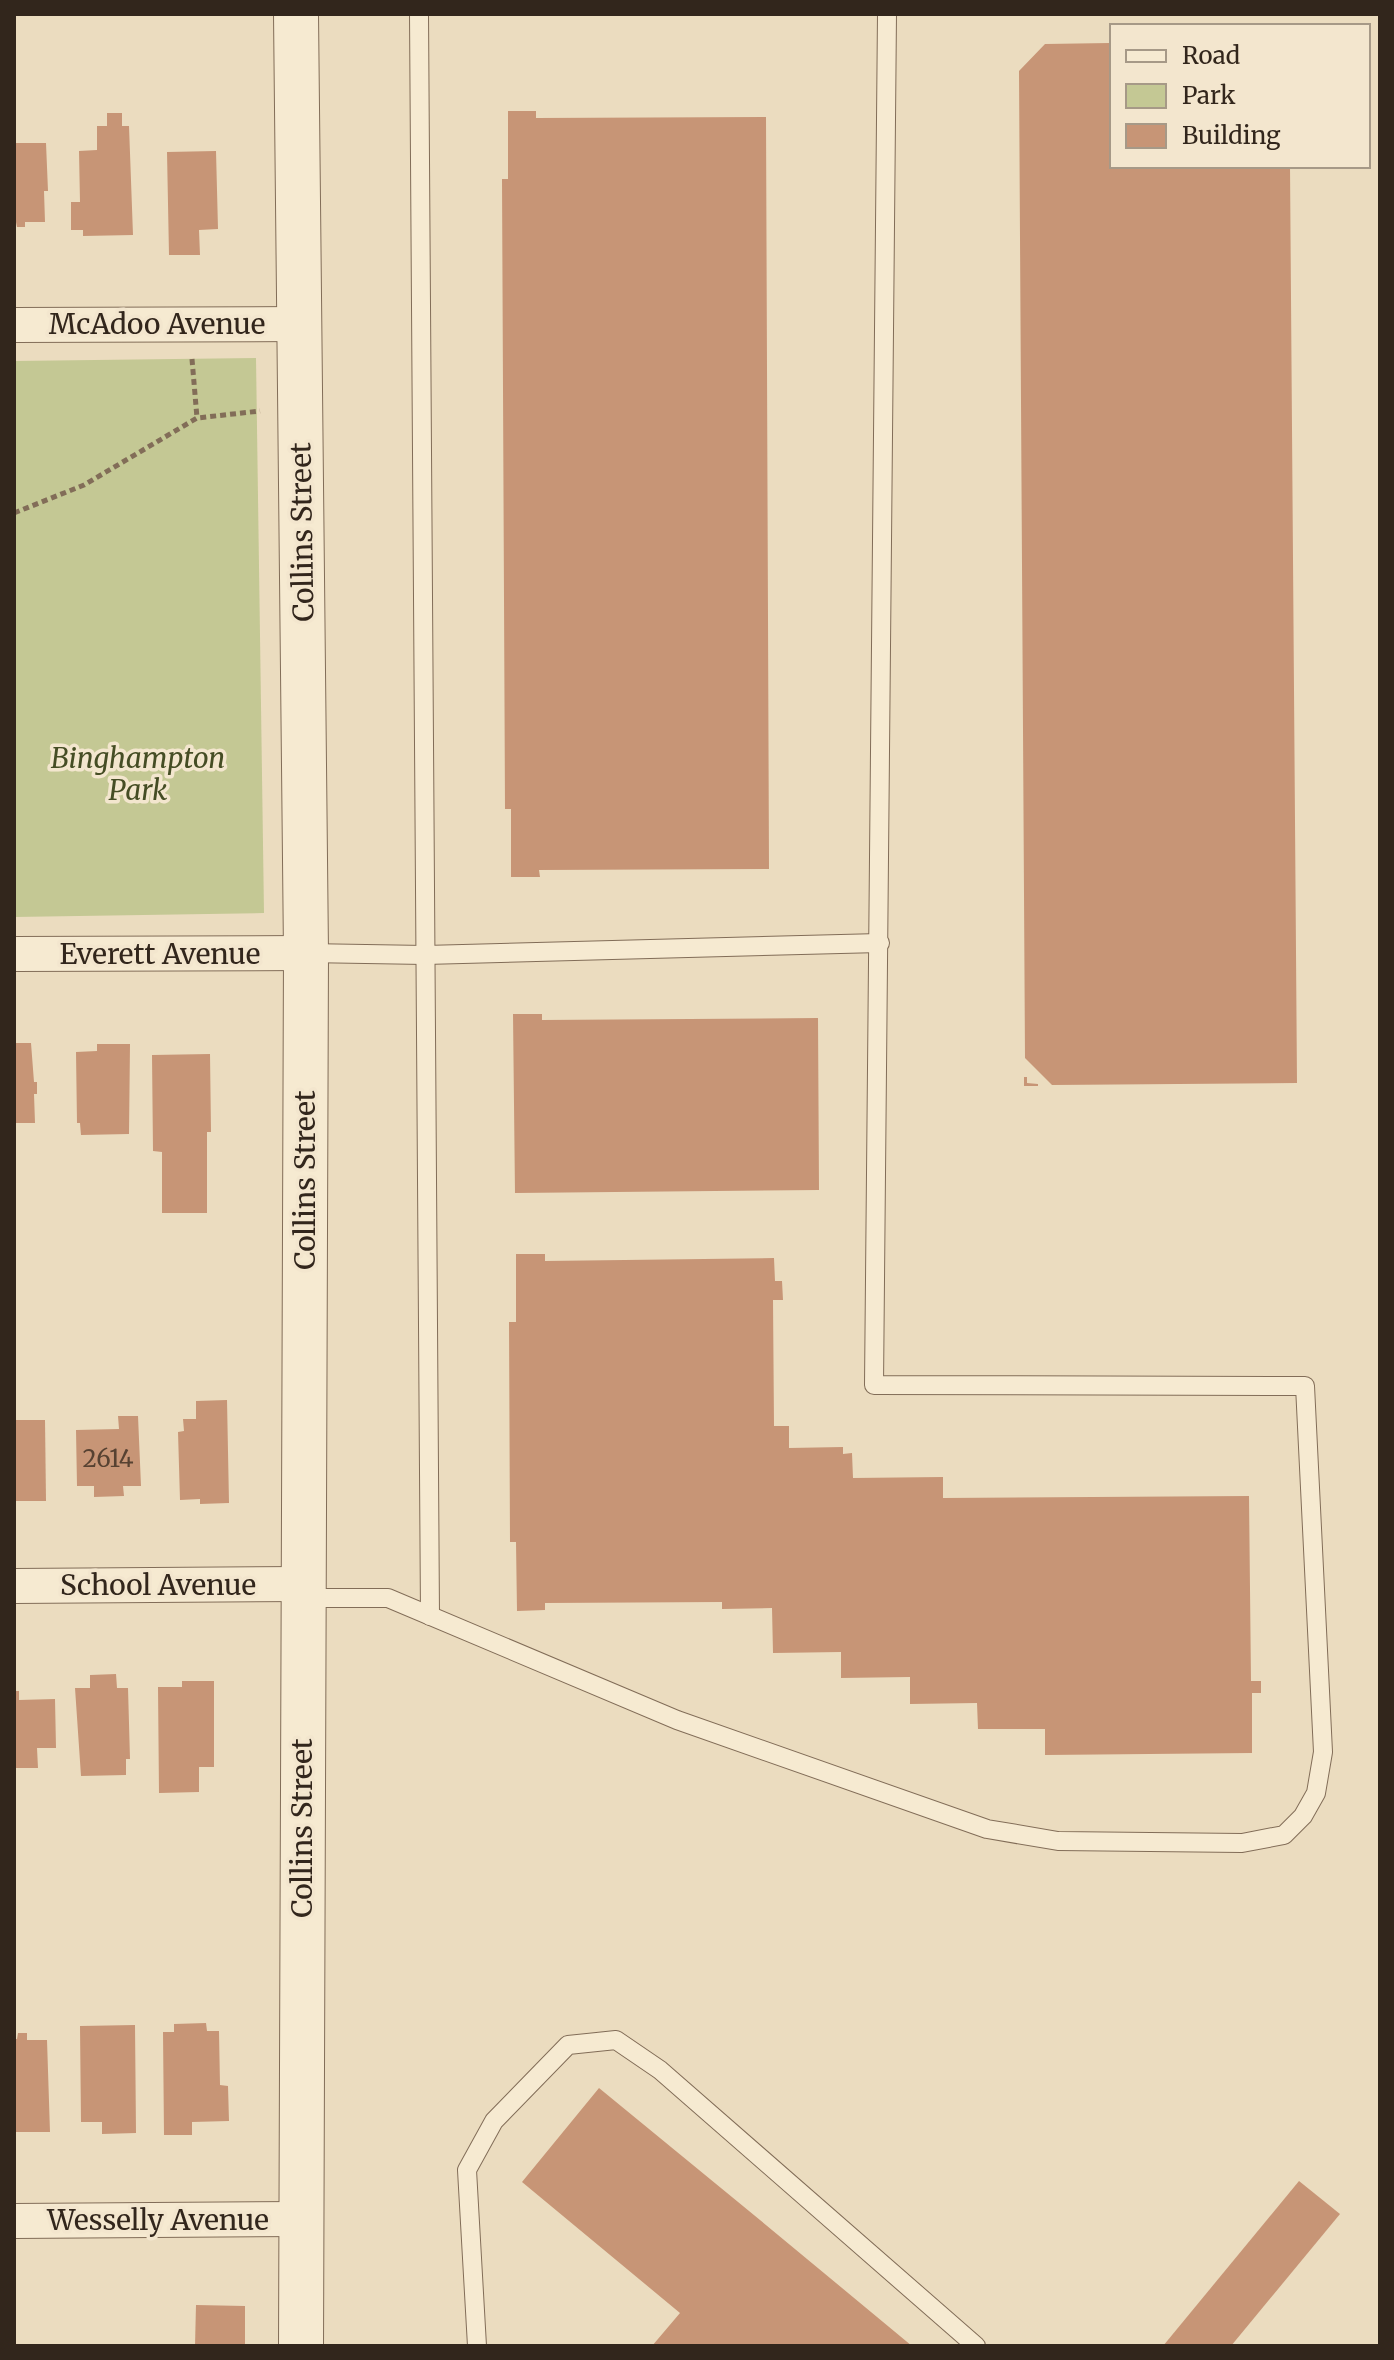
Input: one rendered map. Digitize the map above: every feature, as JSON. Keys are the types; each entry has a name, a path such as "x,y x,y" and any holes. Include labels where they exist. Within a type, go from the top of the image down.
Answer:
{"street":[{"name":"Collins Street","path":"296,14 306,953 301,2346"},
{"name":"McAdoo Avenue","path":"14,325 300,324"},
{"name":"Everett Avenue","path":"14,954 306,953"},
{"name":"School Avenue","path":"14,1586 303,1591"},
{"name":"Wesselly Avenue","path":"14,2221 301,2219"}],"lane":[{"path":"419,14 430,1616"},
{"path":"303,1591 388,1598 677,1720 987,1829 1058,1841 1242,1843 1284,1835 1303,1816 1316,1793 1323,1752 1305,1386 874,1385 887,14"},
{"path":"306,953 425,955 880,943"},
{"path":"477,2346 467,2170 494,2121 568,2045 616,2040 660,2070 976,2346"}],"path":[{"path":"189,324 197,418"},
{"path":"14,513 84,485 197,418 301,406"}],"green space":[{"name":"Binghampton Park","path":"256,358 264,913 14,917 14,361"}],"building":[{"path":"1110,43 1110,168 1290,168 1297,1083 1052,1085 1025,1058 1019,71 1045,44"},
{"path":"508,111 536,111 536,118 766,117 769,869 539,870 540,877 511,877 511,809 505,809 502,179 508,179"},
{"path":"107,113 122,113 122,126 129,126 133,235 83,236 83,230 71,230 71,202 80,202 79,151 97,150 97,126 107,126"},
{"path":"14,143 46,143 48,191 44,191 45,222 25,222 25,227 17,227 14,222"},
{"path":"216,151 218,229 199,230 200,255 169,255 167,152"},
{"path":"513,1014 542,1014 542,1020 818,1018 819,1190 515,1193"},
{"path":"14,1043 31,1043 34,1082 37,1082 37,1094 34,1094 35,1123 14,1123"},
{"path":"97,1044 130,1044 129,1134 81,1135 80,1123 77,1123 76,1052 97,1051"},
{"path":"210,1054 211,1132 207,1132 207,1213 162,1213 162,1152 153,1151 152,1055"},
{"path":"1024,1077 1027,1077 1027,1083 1038,1086 1024,1086"},
{"path":"516,1254 545,1254 545,1261 774,1258 775,1281 782,1281 783,1300 773,1300 774,1426 789,1426 789,1448 843,1447 843,1454 852,1453 853,1478 943,1477 943,1498 1249,1496 1251,1681 1261,1681 1261,1693 1252,1693 1252,1753 1045,1755 1045,1729 978,1729 977,1703 910,1704 910,1677 841,1678 841,1652 773,1653 772,1608 722,1609 722,1602 545,1603 545,1610 517,1611 516,1542 510,1542 509,1322 516,1322"},
{"path":"227,1400 229,1503 200,1504 200,1499 180,1500 178,1432 184,1431 183,1419 196,1419 196,1401"},
{"path":"118,1416 138,1416 141,1486 123,1486 124,1496 94,1497 94,1486 77,1486 76,1430 119,1429"},
{"path":"14,1420 45,1420 46,1501 14,1501"},
{"path":"116,1674 117,1688 128,1688 130,1759 126,1759 126,1775 81,1776 75,1688 90,1688 90,1675"},
{"path":"182,1681 214,1681 214,1767 199,1767 199,1792 159,1793 158,1687 182,1687"},
{"path":"14,1691 19,1691 19,1700 55,1699 56,1748 37,1748 38,1768 16,1768"},
{"path":"206,2023 207,2031 219,2031 220,2085 228,2086 229,2121 192,2122 192,2135 164,2135 163,2032 174,2032 174,2024"},
{"path":"135,2025 136,2133 102,2134 102,2122 81,2122 80,2026"},
{"path":"18,2033 27,2033 27,2040 47,2040 50,2132 16,2132 14,2039 17,2039"},
{"path":"599,2088 912,2346 652,2346 680,2313 522,2182"},
{"path":"1299,2181 1340,2214 1231,2346 1163,2346"},
{"path":"196,2305 245,2306 245,2346 195,2346"}]}
